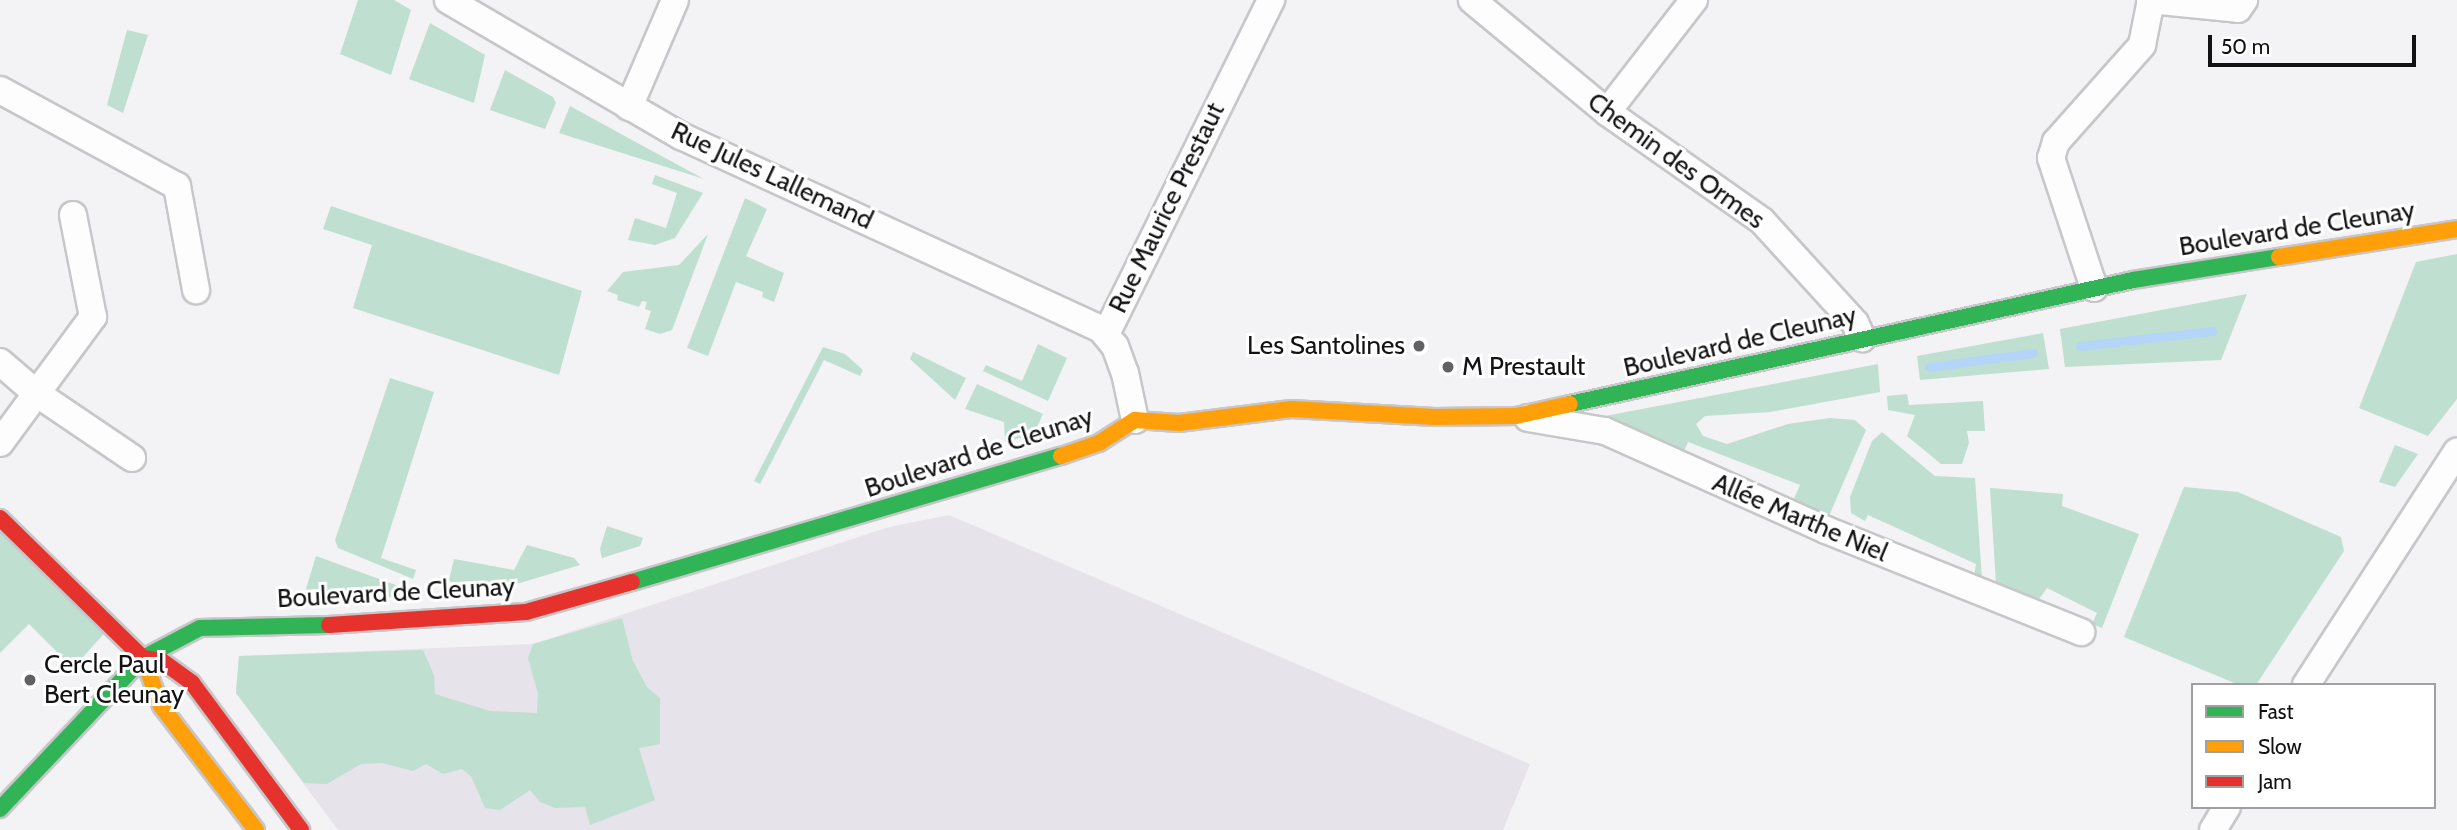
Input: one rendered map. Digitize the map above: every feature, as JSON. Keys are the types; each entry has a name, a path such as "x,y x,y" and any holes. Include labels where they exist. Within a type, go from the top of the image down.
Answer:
{"main road":[{"name":"Boulevard de Cleunay","path":"0,809 143,659 200,628 217,625 323,625 489,616 536,609 980,483 1099,443 1135,420 1180,423 1291,408 1435,417 1516,416 2094,288 2457,229"},
{"path":"0,519 143,659 161,706 256,830"},
{"path":"143,659 162,662 192,683 301,830"}],"street":[{"name":"Rue Jules Lallemand","path":"448,0 629,107 1106,334"},
{"path":"629,107 675,0"},
{"name":"Rue Maurice Prestaut","path":"1135,420 1125,373 1106,334 1271,0"},
{"name":"Chemin des Ormes","path":"1472,0 1607,112 1762,221 1855,323 1862,338"},
{"path":"1607,112 1694,0"},
{"path":"2094,288 2052,158 2056,142 2142,45 2150,0 2238,9 2245,0"},
{"path":"0,90 177,186 196,290"},
{"path":"0,443 93,317 73,215"},
{"path":"0,362 36,393 132,458"},
{"name":"Allée Marthe Niel","path":"1516,416 1605,431 1830,532 2081,632"},
{"path":"2307,683 2457,452"},
{"path":"2213,830 2226,809"}],"shaded area":[{"path":"949,515 1530,764 1503,830 338,830 236,693 239,656 533,644 889,527"}],"green space":[{"path":"358,0 394,0 411,10 391,75 340,54"},
{"path":"430,23 485,55 474,103 409,79"},
{"path":"127,30 148,35 123,113 107,105"},
{"path":"505,70 553,97 556,103 545,129 490,110"},
{"path":"570,106 632,140 704,179 559,133"},
{"path":"655,175 703,193 675,238 655,245 628,240 635,218 666,228 677,193 652,184"},
{"path":"745,198 767,209 746,256 784,273 774,302 762,297 763,292 736,282 708,356 687,348"},
{"path":"331,206 582,291 559,375 353,308 372,245 323,229"},
{"path":"708,234 672,330 660,334 645,329 651,311 645,309 647,302 642,301 639,307 617,300 618,295 607,291 623,272 679,265"},
{"path":"2457,254 2457,399 2428,436 2359,408 2416,262"},
{"path":"2247,294 2221,360 2065,367 2060,329"},
{"path":"2043,333 2049,369 1920,380 1917,356"},
{"path":"1038,344 1067,358 1048,401 983,371 986,365 1022,381"},
{"path":"823,347 845,354 863,370 860,376 824,360 760,484 754,481"},
{"path":"913,352 966,378 955,400 910,359"},
{"path":"1878,364 1880,392 1770,412 1705,416 1696,424 1703,436 1727,444 1788,424 1830,418 1855,420 1866,430 1829,516 1793,501 1800,485 1688,442 1682,456 1600,417"},
{"path":"390,378 434,392 381,558 416,570 413,579 338,548 335,540"},
{"path":"977,384 1043,414 1034,434 1005,442 1004,422 965,409"},
{"path":"1907,394 1909,405 1983,401 1985,431 1967,431 1969,443 1962,464 1941,464 1907,436 1915,415 1888,410 1887,396"},
{"path":"1882,432 1935,476 1975,478 1982,579 1974,576 1976,564 1868,515 1865,521 1851,513 1850,497 1872,441"},
{"path":"2395,445 2418,454 2395,487 2379,482"},
{"path":"2184,487 2238,492 2341,537 2344,551 2257,683 2234,683 2124,637"},
{"path":"1990,488 2063,494 2062,506 2139,534 2102,628 2092,624 2097,613 2047,588 2037,602 1996,584"},
{"path":"0,521 110,627 73,668 29,624 0,653"},
{"path":"607,526 643,538 640,546 602,558 600,549"},
{"path":"527,545 574,558 580,565 520,583 461,590 449,580 454,559 514,570"},
{"path":"316,556 404,588 403,598 305,592"},
{"path":"622,618 633,661 647,687 660,698 660,744 639,748 655,800 590,825 585,807 555,808 540,802 530,790 500,810 485,808 471,776 462,769 443,774 426,764 413,771 382,763 361,764 327,784 304,783 236,693 239,656 423,650 434,675 435,694 490,711 537,713 538,694 528,658 533,644"}],"waterway":[{"path":"2080,346 2212,331"},
{"path":"1929,367 2033,353"}],"traffic: fast":[{"path":"1570,404 2133,280 2279,257"},
{"path":"632,582 1061,456"},
{"path":"0,809 143,658 200,628 329,625"}],"traffic: slow":[{"path":"2279,257 2457,229"},
{"path":"1061,456 1099,443 1135,420 1179,423 1291,409 1435,417 1516,416 1570,404"},
{"path":"143,658 161,706 256,830"}],"traffic: jam":[{"path":"0,518 143,658"},
{"path":"329,625 526,612 632,582"},
{"path":"143,658 162,661 192,683 301,830"}],"place":[{"name":"Les Santolines","path":"1419,346"},
{"name":"M Prestault","path":"1448,367"},
{"name":"Cercle Paul Bert Cleunay","path":"30,680"}]}
